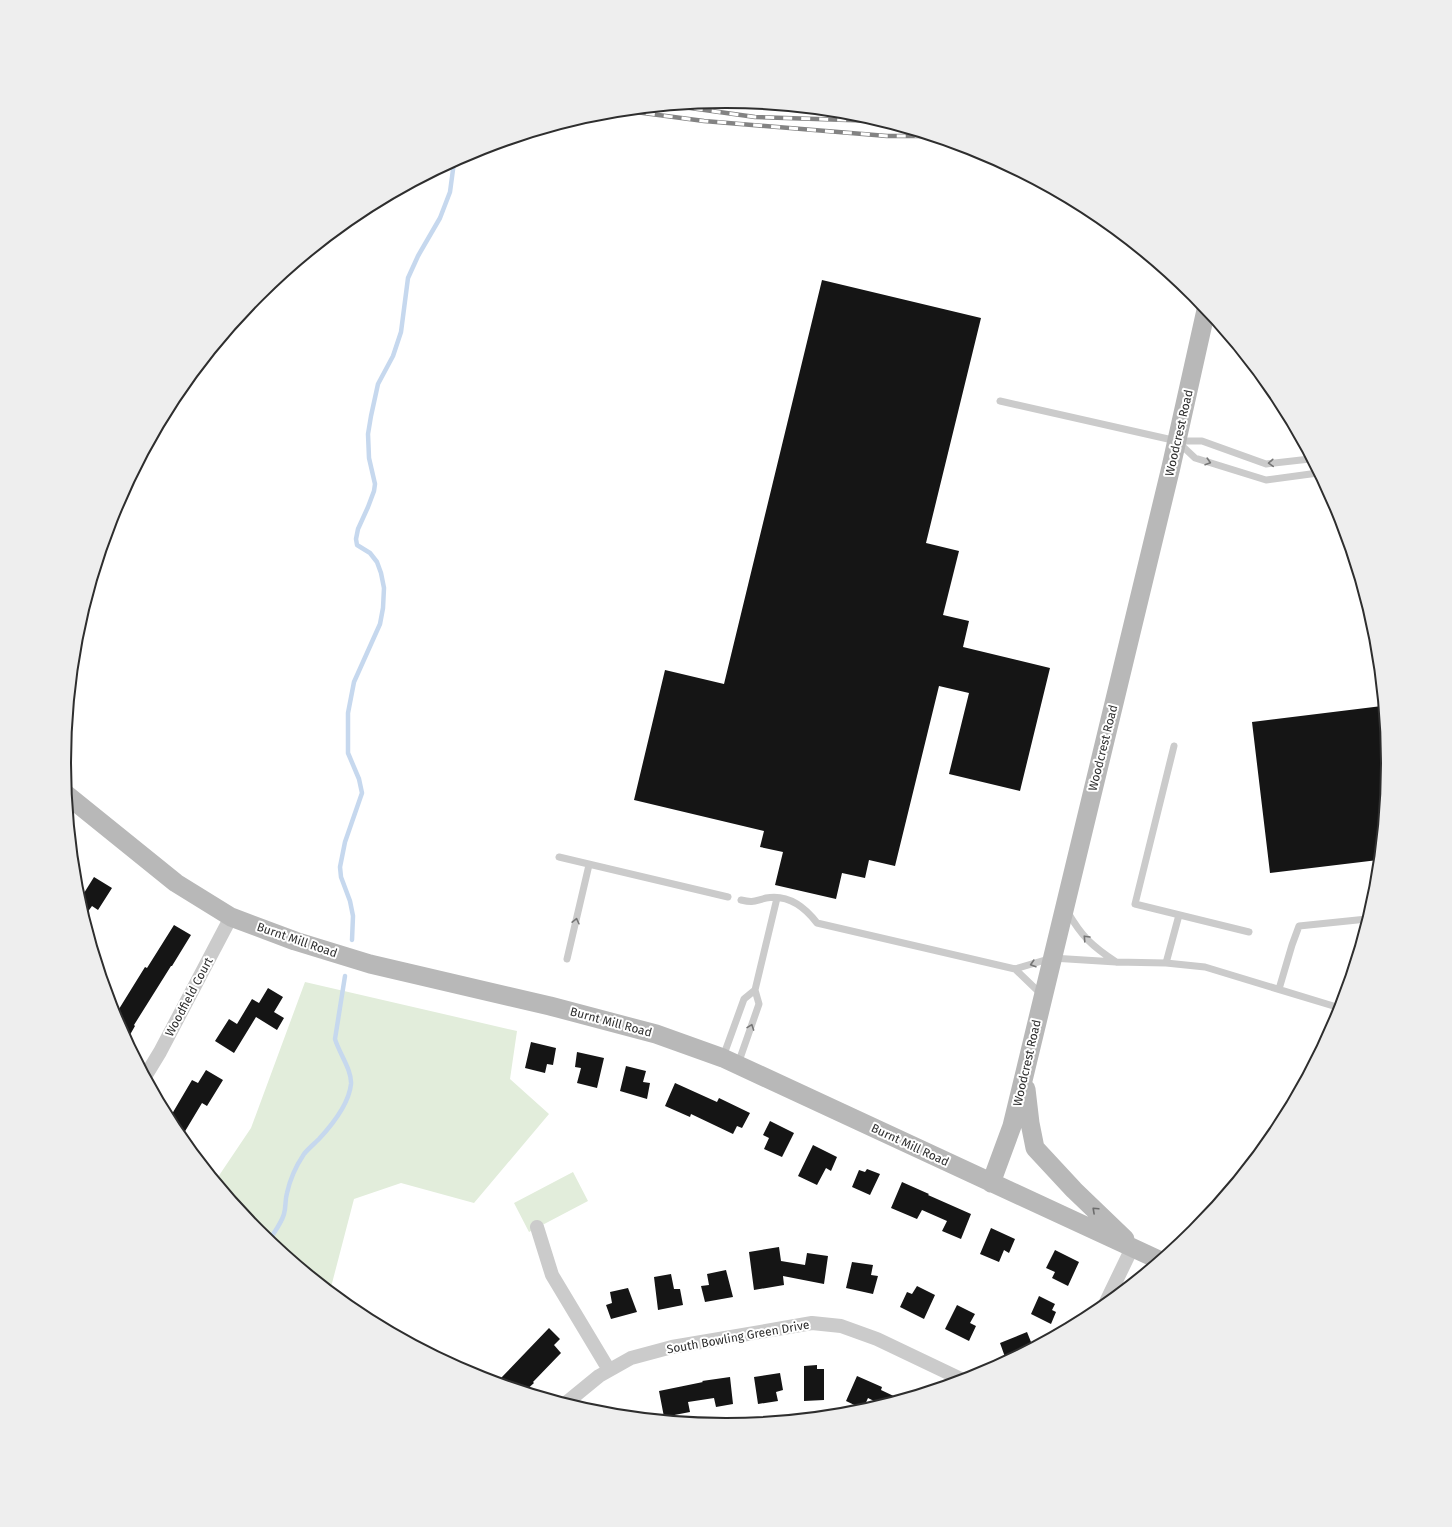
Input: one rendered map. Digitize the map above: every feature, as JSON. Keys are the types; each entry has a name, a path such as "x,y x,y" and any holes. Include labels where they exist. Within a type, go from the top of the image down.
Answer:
{"main road":[{"name":"Woodcrest Road","path":"991,1183 1012,1126 1177,441 1204,317"},
{"name":"Burnt Mill Road","path":"72,799 176,882 232,917 295,942 370,964 550,1006 656,1034 730,1061 1155,1258"},
{"path":"1024,1076 1030,1123 1036,1148 1074,1190 1129,1243 1132,1248"}],"street":[{"name":"Woodfield Court","path":"148,1071 232,917"},
{"path":"537,1228 552,1275 609,1370"},
{"path":"1110,1294 1132,1248"},
{"name":"South Bowling Green Drive","path":"571,1400 599,1376 631,1358 672,1346 812,1324 840,1326 877,1339 956,1377"}],"lane":[{"path":"1000,401 1177,441 1202,441 1266,464 1305,460"},
{"path":"1177,441 1195,458 1266,480 1313,474"},
{"path":"1174,746 1135,904 1249,932"},
{"path":"559,858 728,897"},
{"path":"567,958 589,864"},
{"path":"741,900 752,903 767,898 781,898 796,902 808,911 817,923 1015,970 1043,996"},
{"path":"730,1061 759,1004 755,990 777,898"},
{"path":"1064,906 1077,929 1095,948 1116,962"},
{"path":"1166,963 1179,915"},
{"path":"1279,989 1292,944 1299,926 1362,920"},
{"path":"1015,970 1052,958 1166,963 1205,967 1334,1006"},
{"path":"730,1061 744,999 755,990"}],"green space":[{"path":"305,982 517,1031 510,1079 549,1114 474,1203 401,1183 354,1199 331,1286 294,1256 263,1227 218,1177 251,1128"},
{"path":"573,1172 588,1201 529,1232 514,1203"}],"building":[{"path":"822,280 981,318 926,543 959,551 943,615 969,621 963,647 1050,668 1020,791 949,774 969,693 939,686 895,866 869,860 865,878 842,873 836,899 775,885 783,852 760,847 764,831 634,800 665,670 724,684"},
{"path":"1378,706 1381,764 1380,806 1373,861 1270,873 1252,722"},
{"path":"94,877 112,888 98,910 92,906 88,911 84,892"},
{"path":"174,925 191,935 134,1025 135,1026 130,1034 119,1009 145,967 147,968"},
{"path":"268,988 283,997 274,1012 284,1018 277,1030 256,1017 234,1053 215,1041 229,1019 237,1024 252,999 259,1003"},
{"path":"531,1042 556,1048 553,1065 547,1064 545,1073 525,1068"},
{"path":"577,1052 604,1058 597,1088 577,1083 581,1068 575,1067"},
{"path":"626,1066 646,1071 643,1082 650,1083 647,1099 620,1091"},
{"path":"206,1070 223,1080 207,1106 202,1103 185,1132 172,1113 192,1080 198,1083"},
{"path":"675,1083 717,1102 719,1098 750,1113 742,1128 737,1126 733,1134 691,1114 690,1117 665,1106"},
{"path":"770,1121 794,1133 782,1157 764,1149 769,1138 763,1135"},
{"path":"813,1145 837,1157 831,1171 826,1168 817,1185 798,1176"},
{"path":"867,1169 880,1174 870,1195 852,1187 859,1170 865,1172"},
{"path":"902,1182 971,1214 961,1239 942,1231 947,1221 922,1210 917,1219 891,1208"},
{"path":"991,1228 1015,1239 1009,1253 1004,1250 999,1262 980,1254"},
{"path":"779,1247 781,1261 805,1265 807,1253 828,1256 824,1284 783,1276 784,1285 754,1290 749,1252"},
{"path":"1055,1250 1079,1262 1068,1286 1052,1278 1055,1272 1046,1268"},
{"path":"852,1262 873,1265 871,1275 878,1276 873,1294 846,1288"},
{"path":"726,1270 733,1297 705,1302 701,1286 709,1285 707,1274"},
{"path":"671,1274 674,1289 680,1289 683,1305 658,1310 654,1277"},
{"path":"917,1286 935,1295 924,1319 900,1307 907,1292 912,1294"},
{"path":"628,1288 637,1312 611,1319 606,1305 612,1303 610,1292"},
{"path":"1039,1296 1055,1304 1052,1310 1056,1312 1051,1324 1031,1314"},
{"path":"957,1305 975,1314 970,1323 976,1326 969,1341 945,1329"},
{"path":"549,1328 560,1339 554,1345 561,1353 528,1388 501,1378"},
{"path":"1027,1332 1031,1343 1005,1356 1000,1343"},
{"path":"817,1365 817,1369 824,1369 824,1400 804,1401 804,1366"},
{"path":"780,1373 783,1390 776,1392 778,1401 758,1404 754,1377"},
{"path":"857,1376 882,1387 881,1390 894,1396 874,1401 868,1398 866,1403 856,1406 846,1401"},
{"path":"730,1377 733,1404 716,1407 714,1398 688,1402 690,1412 670,1416 664,1415 659,1391 703,1382 702,1381"}],"waterway":[{"path":"352,940 353,916 350,901 341,877 340,867 345,842 362,793 359,779 348,753 348,713 354,682 380,624 383,608 384,588 377,562 370,553 357,545 356,539 358,529 368,507 375,484 369,458 368,434 378,384 393,356 401,332 408,278 418,256 440,218 450,192 453,168"},
{"path":"272,1236 283,1218 288,1188 298,1163 309,1148 319,1139 334,1121 350,1092 351,1079 335,1039 345,976"}],"railway":[{"path":"699,109 755,117 848,120"},
{"path":"647,113 704,121 887,136 913,136"}]}
